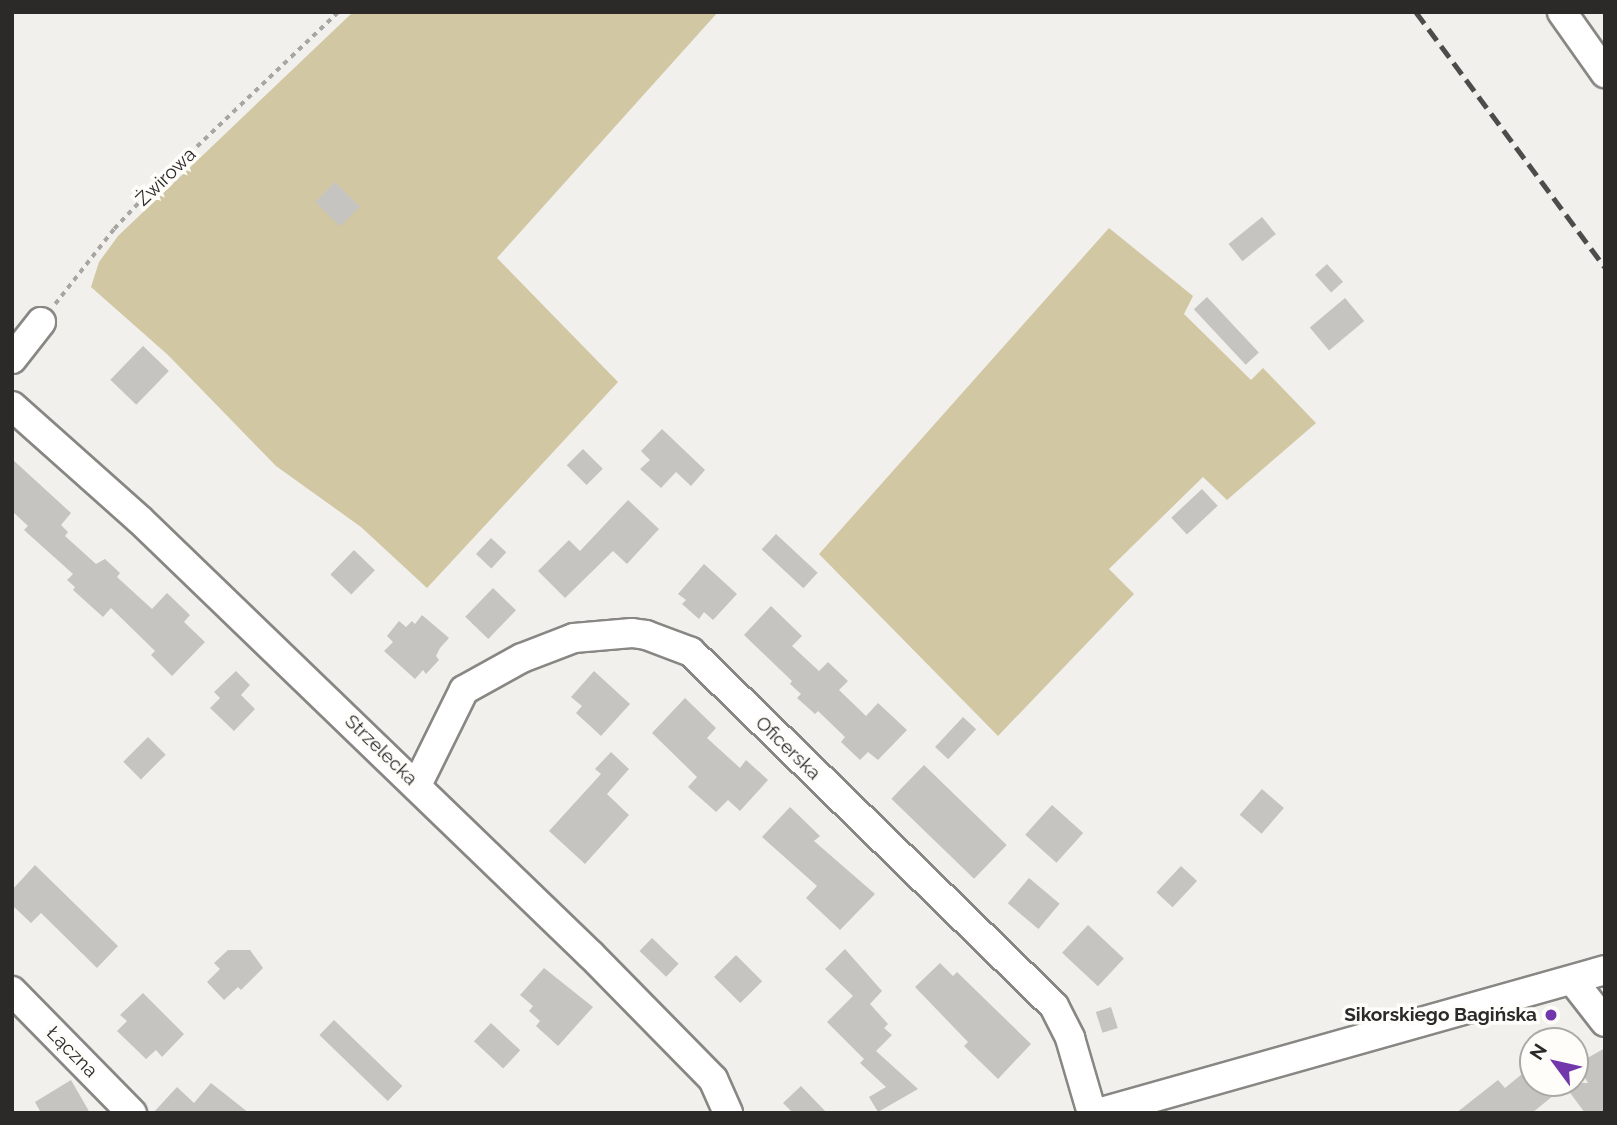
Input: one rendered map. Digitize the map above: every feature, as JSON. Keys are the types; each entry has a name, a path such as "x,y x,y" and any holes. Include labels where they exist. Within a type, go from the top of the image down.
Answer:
{"street":[{"path":"1562,12 1605,73"},
{"path":"12,359 41,322"},
{"name":"Strzelecka","path":"12,406 140,520 417,785 713,1079 728,1113"},
{"name":"Oficerska","path":"417,785 464,690 522,658 574,638 632,633 646,635 691,652 1054,1006 1070,1038 1092,1113"},
{"path":"1098,1113 1605,971"},
{"path":"1573,981 1605,1022"},
{"name":"Łączna","path":"12,991 132,1113"}],"path":[{"name":"Żwirowa","path":"41,322 114,229 146,195 338,12"}],"shaded area":[{"path":"353,12 718,12 497,258 618,382 427,588 361,527 276,466 168,355 91,287 99,262 118,236"},
{"path":"1109,228 1193,296 1184,314 1251,380 1263,368 1316,423 1227,500 1203,477 1109,569 1134,594 998,736 819,554"}],"building":[{"path":"335,182 360,207 340,227 315,202"},
{"path":"1262,217 1276,234 1242,261 1229,244"},
{"path":"1327,264 1343,282 1331,293 1315,275"},
{"path":"1207,297 1259,353 1246,365 1194,309"},
{"path":"1345,298 1364,321 1329,351 1310,328"},
{"path":"143,346 169,371 136,405 110,380"},
{"path":"662,429 705,470 691,486 676,472 661,488 640,469 650,460 641,451"},
{"path":"583,449 603,469 587,485 567,465"},
{"path":"12,459 71,513 61,525 68,532 65,536 96,564 105,559 120,573 117,577 152,609 167,593 190,615 184,622 205,642 172,676 151,655 155,651 111,608 103,617 73,590 75,587 67,580 73,574 24,530 28,526 12,511"},
{"path":"1202,489 1218,506 1187,534 1171,518"},
{"path":"628,500 659,529 627,564 613,551 565,598 538,571 569,540 580,551"},
{"path":"776,534 818,573 803,588 762,549"},
{"path":"491,538 506,552 491,568 476,554"},
{"path":"354,550 375,570 351,595 330,574"},
{"path":"704,564 737,594 713,620 704,612 699,619 682,604 686,600 678,594"},
{"path":"493,588 516,610 488,639 465,617"},
{"path":"771,606 802,636 792,646 819,671 828,662 848,681 839,690 866,716 878,703 907,730 878,760 868,752 860,760 841,742 845,737 818,711 815,714 797,698 801,694 790,684 792,681 744,635"},
{"path":"422,615 449,638 436,656 439,660 426,674 423,670 415,679 384,651 393,642 387,636 399,621 406,627 412,621 415,624"},
{"path":"236,671 250,685 241,695 255,709 234,731 210,708 220,698 214,692"},
{"path":"594,671 630,704 601,736 576,713 582,706 571,697"},
{"path":"685,698 716,728 707,738 740,768 746,760 768,780 740,811 728,800 716,812 688,787 697,777 652,733"},
{"path":"963,717 976,729 948,759 935,747"},
{"path":"148,737 166,755 141,779 123,762"},
{"path":"611,752 629,769 607,794 629,815 585,864 549,831 601,774 595,769"},
{"path":"924,765 1007,845 974,879 891,799"},
{"path":"1262,789 1284,808 1262,834 1240,815"},
{"path":"1052,805 1083,833 1056,863 1025,835"},
{"path":"790,807 820,836 814,841 875,894 840,930 806,898 817,886 762,837"},
{"path":"35,865 118,946 97,968 41,913 31,923 12,905 12,890"},
{"path":"1181,866 1197,881 1173,907 1156,892"},
{"path":"1029,878 1060,904 1038,929 1008,903"},
{"path":"1088,925 1124,958 1098,986 1062,953"},
{"path":"652,938 679,964 666,977 639,951"},
{"path":"845,949 882,991 870,1004 888,1024 884,1028 892,1035 876,1051 918,1089 878,1112 869,1097 886,1087 860,1063 864,1059 827,1022 853,996 825,969"},
{"path":"228,950 250,950 263,968 241,990 238,987 224,1000 207,982 220,969 214,963"},
{"path":"736,955 762,981 740,1003 714,977"},
{"path":"940,963 953,976 957,972 1031,1044 998,1079 964,1046 968,1042 915,987"},
{"path":"544,968 593,1007 558,1046 536,1026 540,1021 529,1011 533,1006 520,995"},
{"path":"143,993 184,1034 162,1057 156,1050 146,1059 117,1031 127,1021 120,1015"},
{"path":"1111,1007 1118,1028 1103,1033 1096,1012"},
{"path":"334,1020 402,1086 388,1101 319,1035"},
{"path":"491,1023 520,1050 503,1069 474,1041"},
{"path":"1605,1048 1605,1113 1585,1113 1573,1097 1589,1097 1589,1057"},
{"path":"1519,1076 1519,1097 1552,1097 1532,1113 1456,1113 1498,1080 1505,1088"},
{"path":"71,1080 90,1113 41,1113 35,1102"},
{"path":"211,1083 249,1113 153,1113 177,1087 194,1103"},
{"path":"801,1086 827,1113 793,1113 783,1103"}],"railway":[{"path":"1416,12 1605,267"}],"place":[{"name":"Sikorskiego Bagińska","path":"1551,1015"}]}
